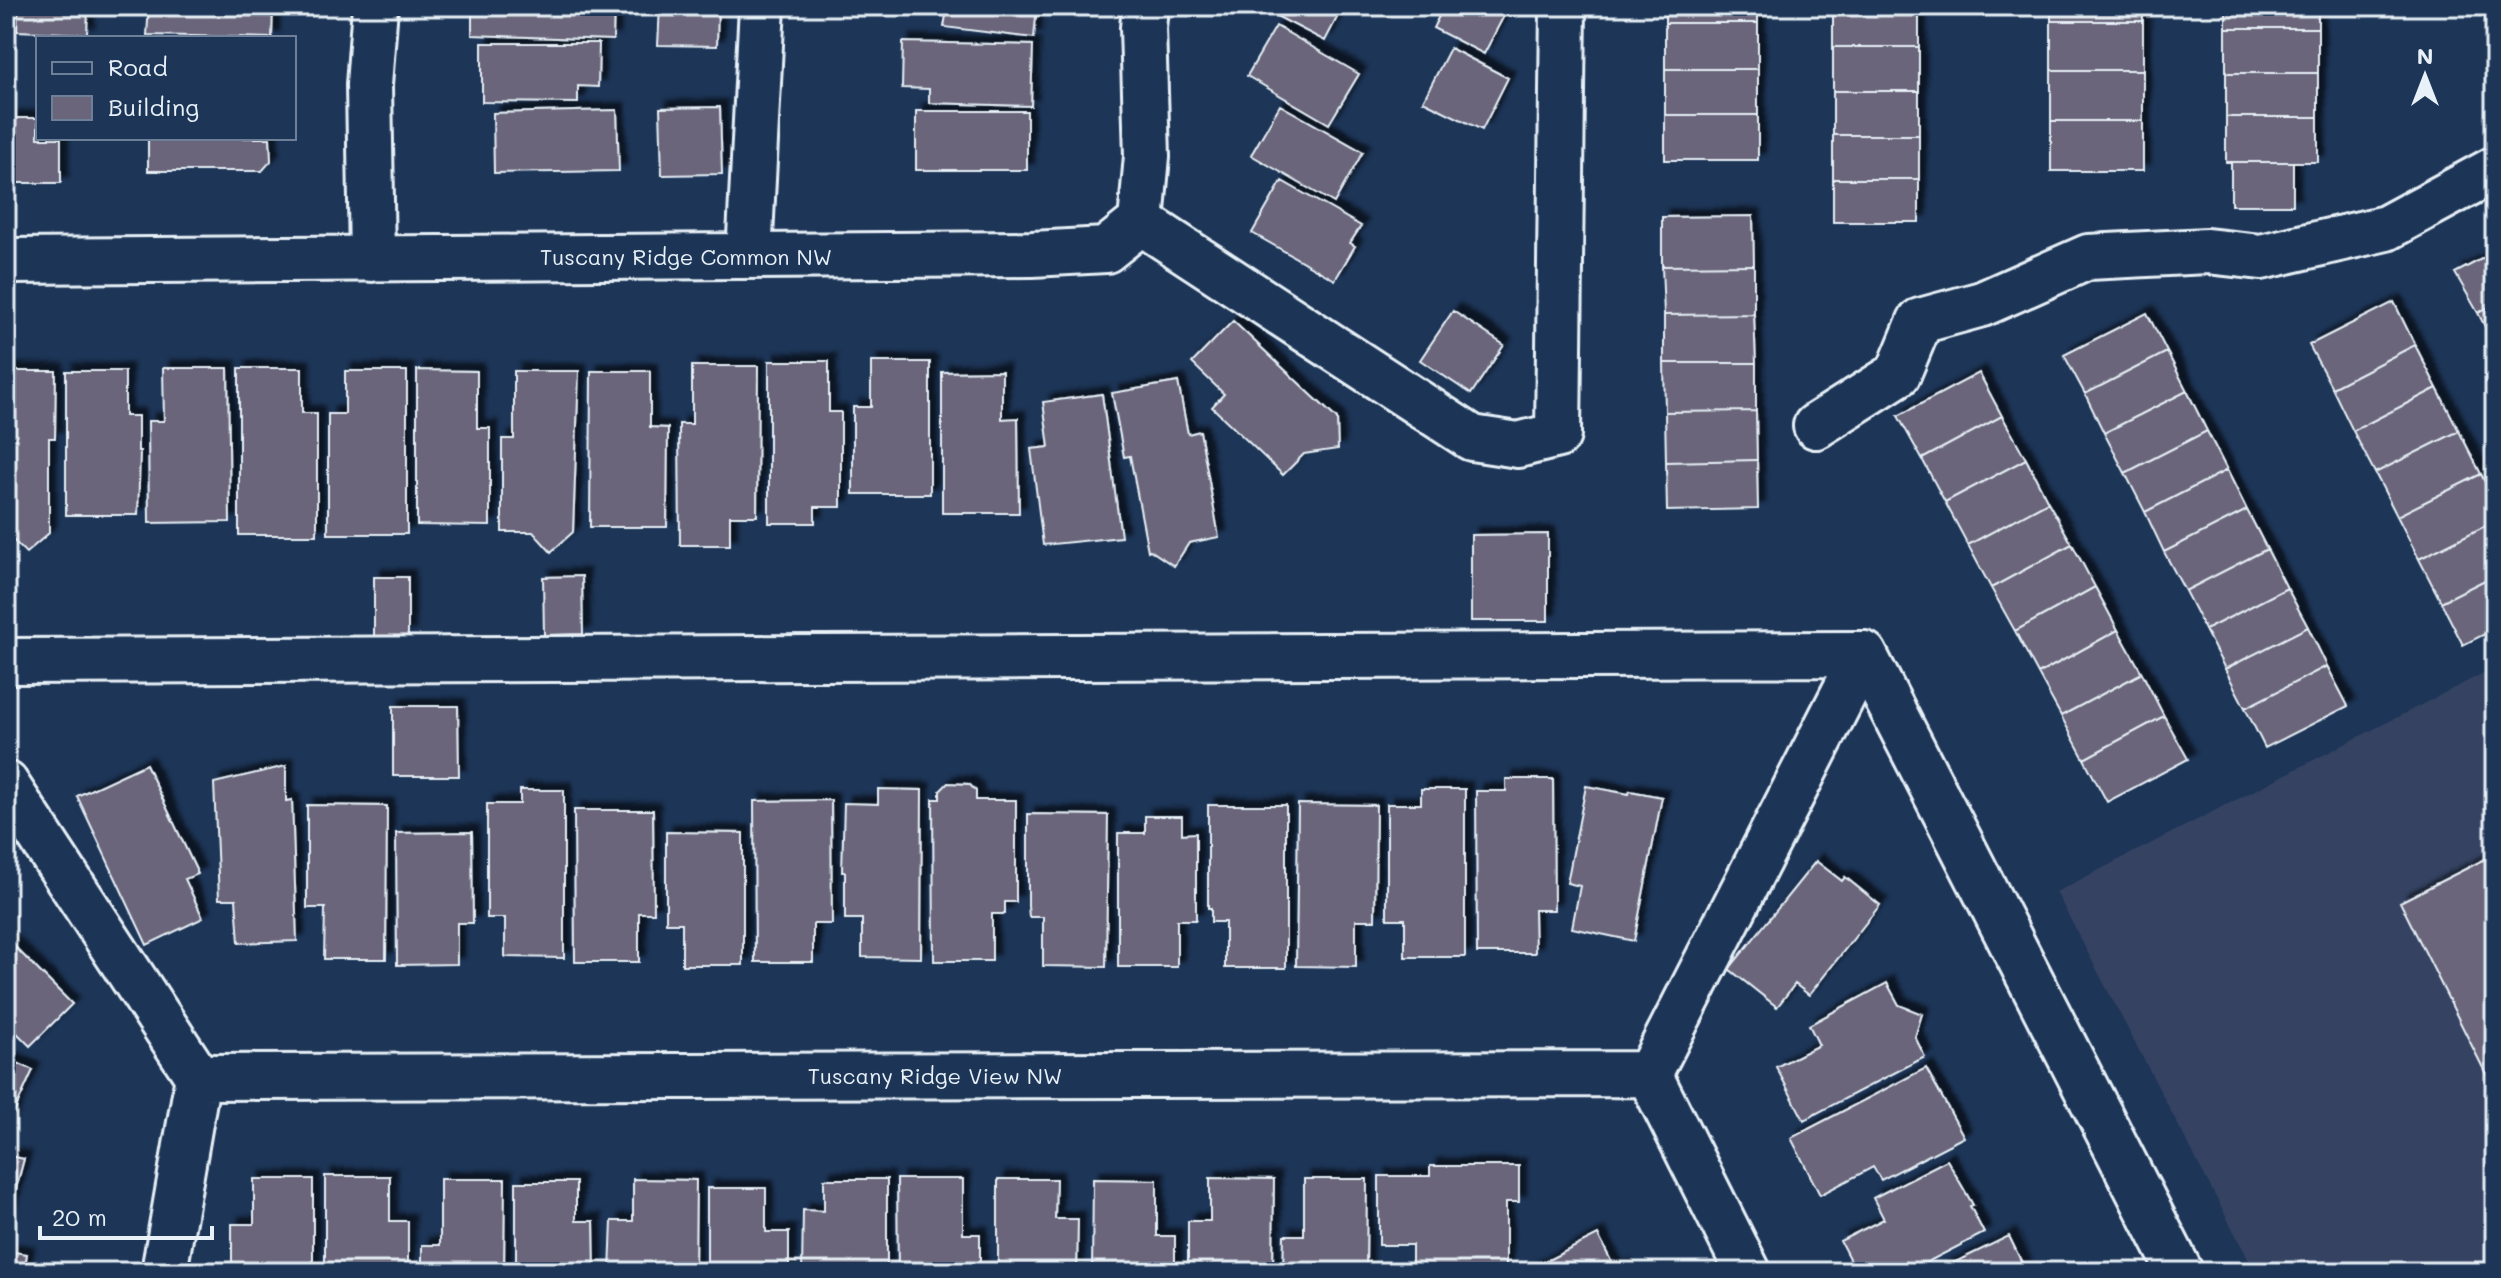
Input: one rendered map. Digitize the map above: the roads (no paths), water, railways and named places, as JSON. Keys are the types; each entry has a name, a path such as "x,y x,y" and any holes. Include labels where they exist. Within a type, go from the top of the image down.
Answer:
{"street":[{"path":"372,259 369,85 375,6"},
{"path":"749,256 762,6"},
{"path":"1145,6 1147,156 1141,222 1472,438 1518,445 1558,435 1563,6"},
{"path":"1816,426 1898,374 1920,321 1982,304 2088,257 2207,251 2261,257 2386,228 2495,169"},
{"name":"Tuscany Ridge Common NW","path":"6,261 1032,254 1106,250 1141,222"},
{"path":"6,661 1864,654"},
{"path":"1748,1272 1649,1074 1864,654"},
{"path":"1864,654 2180,1272"},
{"path":"6,784 198,1077 164,1272"},
{"name":"Tuscany Ridge View NW","path":"198,1077 1649,1074"}]}
